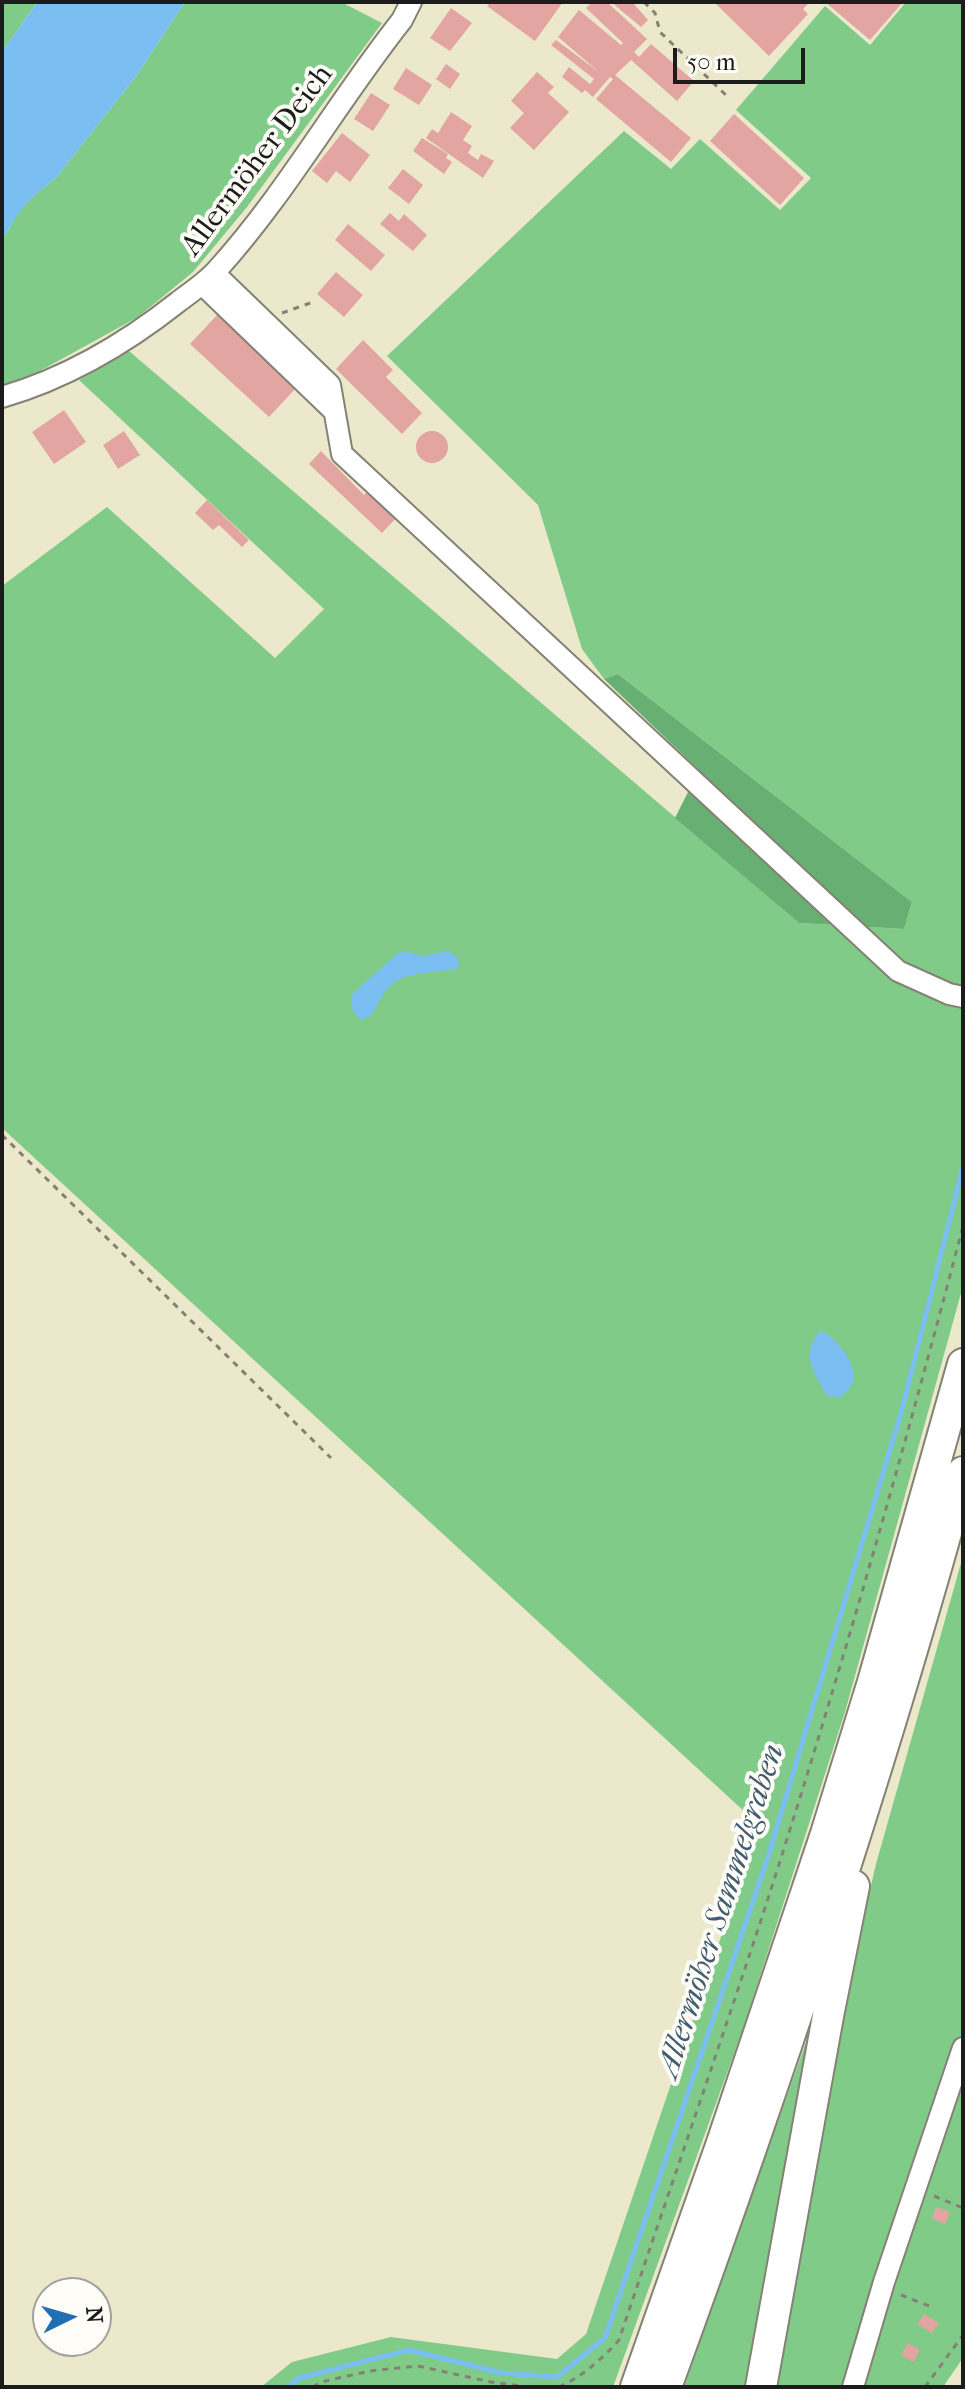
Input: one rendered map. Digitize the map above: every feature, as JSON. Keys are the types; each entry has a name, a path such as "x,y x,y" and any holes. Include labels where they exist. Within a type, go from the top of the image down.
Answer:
{"highway":[{"path":"636,2387 826,1834 873,1682 963,1364"},
{"path":"666,2387 750,2154 869,1795 963,1472"},
{"path":"761,2387 828,2016 848,1924 869,1795"}],"street":[{"name":"Allermöher Deich","path":"2,397 33,388 77,369 145,329 208,278 266,209 402,20 411,2"},
{"path":"208,278 264,320 330,385 342,454 898,971 949,994 963,997"},
{"path":"208,278 334,411"},
{"path":"853,2387 882,2288 963,2048"}],"path":[{"path":"644,2 655,13 660,32 728,97"},
{"path":"264,320 313,302"},
{"path":"2,1135 331,1458"},
{"path":"559,2387 575,2380 602,2360 619,2340 810,1766 889,1501 963,1226"},
{"path":"916,2189 963,2208"},
{"path":"882,2288 929,2306"},
{"path":"925,2387 963,2335"},
{"path":"313,2387 321,2382 370,2371 418,2366 531,2387"}],"green space":[{"path":"2,2 37,2 2,52"},
{"path":"185,2 341,2 382,23 247,207 193,272 138,317 29,377 2,385 2,237 25,205 55,179 137,75"},
{"path":"906,2 963,2 963,1286 845,1712 743,2029 613,2387 261,2387 292,2362 391,2337 557,2359 586,2334 759,1825 2,1128 2,586 107,507 275,658 324,609 79,380 129,351 799,923 904,929 912,902 618,674 604,679 582,649 538,505 387,356 624,131 671,169 700,139 780,210 811,178 736,110 825,6 870,45"},
{"path":"618,674 912,902 904,929 799,923 675,818 699,770 604,679"},
{"path":"963,1556 963,2358 943,2387 770,2387 839,2023 876,1864"},
{"path":"822,1997 751,2387 684,2387"}],"water":[{"path":"37,2 185,2 137,75 55,179 25,205 2,237 2,52"},
{"path":"405,951 422,956 448,951 458,958 459,968 411,975 394,982 371,1016 360,1020 352,1009 351,995 398,953"},
{"path":"820,1331 837,1343 853,1369 853,1382 841,1397 827,1396 811,1364 811,1348"}],"building":[{"path":"490,2 563,2 535,41 487,6"},
{"path":"592,2 607,2 647,39 634,52 639,57 651,44 694,81 677,101 631,60 615,75 691,138 671,162 596,99 613,79 610,77 593,97 585,90 582,93 562,77 569,67 590,84 594,79 551,45 556,40 599,72 558,37 579,10 621,45 623,43 586,8"},
{"path":"611,2 636,2 634,4 648,20 641,27"},
{"path":"714,2 810,2 803,9 808,14 769,56"},
{"path":"825,2 903,2 870,40"},
{"path":"451,8 472,23 450,51 430,38"},
{"path":"446,64 460,74 450,89 436,79"},
{"path":"406,68 432,85 419,105 393,89"},
{"path":"537,72 554,87 548,93 569,112 534,150 510,128 524,113 511,101"},
{"path":"371,93 390,105 373,131 354,119"},
{"path":"451,112 472,126 463,140 472,146 468,153 478,160 481,154 494,161 483,178 426,138 432,129 438,133"},
{"path":"734,114 804,178 780,205 710,141"},
{"path":"342,133 370,155 350,182 336,171 327,183 312,171"},
{"path":"422,138 448,154 446,158 452,162 444,174 413,151"},
{"path":"403,169 423,185 409,204 388,188"},
{"path":"390,213 399,221 404,214 427,235 413,251 380,224"},
{"path":"348,224 385,255 371,271 335,240"},
{"path":"336,272 363,295 344,317 317,294"},
{"path":"218,314 297,387 269,417 190,344"},
{"path":"363,340 393,370 386,377 422,413 402,434 336,369"},
{"path":"64,410 86,442 54,464 32,432"},
{"path":"124,431 140,455 118,469 103,445"},
{"path":"432,431 443,436 448,447 443,458 432,463 421,458 416,447 421,436"},
{"path":"321,451 364,495 370,489 398,516 382,533 309,464"},
{"path":"207,500 249,540 242,547 219,525 213,530 195,513"},
{"path":"936,2207 950,2212 945,2224 932,2219"},
{"path":"924,2314 939,2323 932,2333 917,2324"},
{"path":"908,2343 920,2350 913,2362 901,2355"}],"waterway":[{"name":"Allermöher Sammelgraben","path":"288,2387 299,2378 409,2350 502,2373 557,2377 605,2338 767,1860 901,1413 963,1167"}]}
